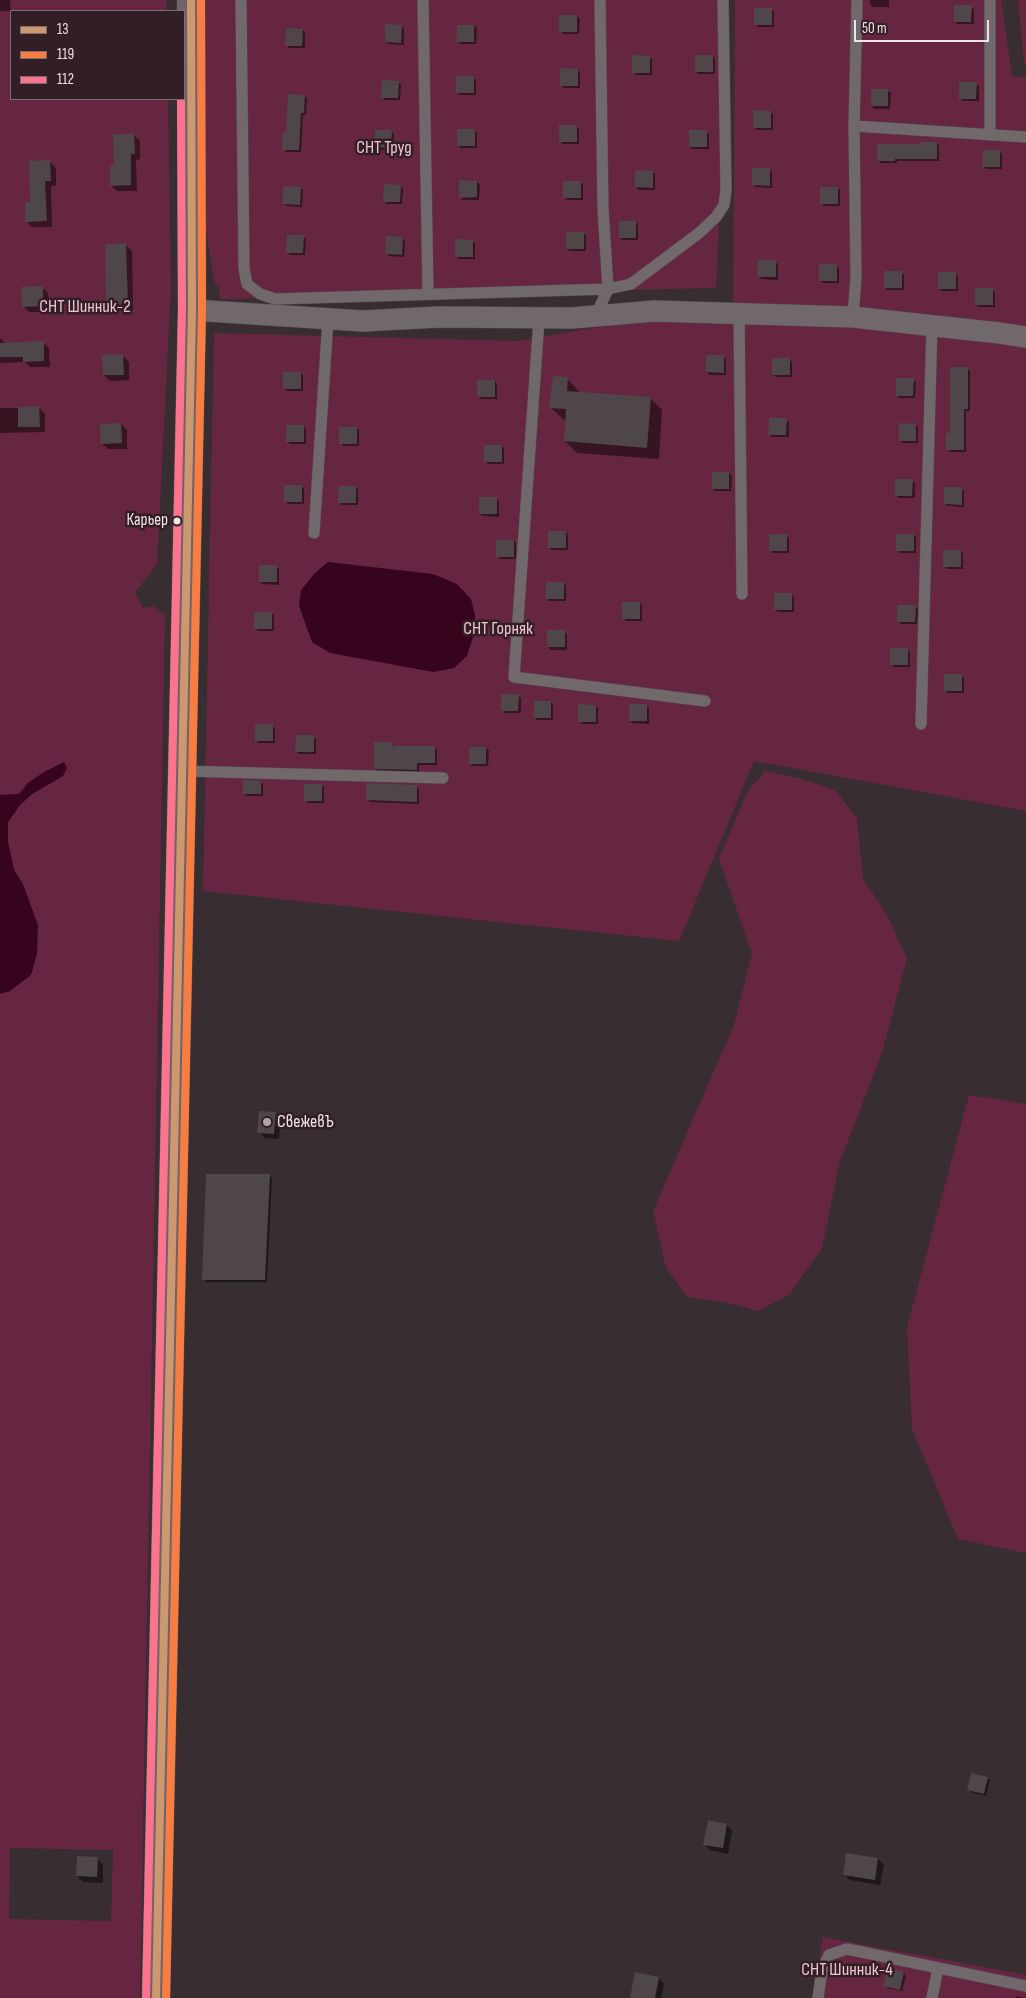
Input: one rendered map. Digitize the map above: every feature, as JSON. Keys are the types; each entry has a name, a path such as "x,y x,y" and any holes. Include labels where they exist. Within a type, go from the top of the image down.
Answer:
{"street":[{"path":"156,1998 192,310 191,0"},
{"path":"192,310 363,321 439,317 539,319 595,317 654,311 739,313 852,317 1026,337"}],"lane":[{"path":"241,0 244,268 247,284 260,294 275,299 608,289 631,284 699,234 716,217 724,205 726,190 723,0"},
{"path":"423,0 428,294"},
{"path":"595,317 608,289 603,209 600,0"},
{"path":"852,317 856,277 854,126 856,0"},
{"path":"990,0 990,135"},
{"path":"854,126 1026,137"},
{"path":"739,313 742,594"},
{"path":"314,533 328,319"},
{"path":"539,319 514,677 705,701"},
{"path":"921,724 932,326"},
{"path":"182,771 443,778"},
{"path":"818,1998 822,1970 829,1955 847,1949 1026,1986"},
{"path":"932,1998 938,1968"}],"green space":[{"name":"СНТ Шинник-2","path":"0,0 166,0 166,10 10,10 10,100 168,100 171,287 157,564 135,593 143,608 153,606 165,615 140,1998 0,1998 0,994 10,991 23,884 14,870 8,842 8,822 20,805 32,794 55,781 28,783 19,794 0,795","holes":["10,1848 113,1850 111,1921 9,1919"]},
{"name":"СНТ Труд","path":"201,0 729,0 716,288 220,299 219,286 215,284 202,207"},
{"name":"СНТ Горняк","path":"735,0 1001,0 1012,76 1026,78 1026,811 754,761 679,941 203,891 214,333 518,341 733,303"},
{"path":"1018,0 1026,0 1026,65 1024,65"},
{"path":"765,771 802,779 835,790 857,818 863,879 886,913 907,958 882,1053 840,1161 822,1248 790,1294 758,1311 724,1302 687,1297 666,1268 653,1211 734,1025 752,954 719,859 747,792"},
{"path":"969,1095 1026,1104 1026,1553 958,1539 912,1429 907,1327"},
{"name":"СНТ Шинник-4","path":"823,1937 1026,1975 1026,1998 813,1998"}],"shaded area":[{"path":"328,562 433,574 457,584 471,599 475,615 475,631 467,656 454,668 433,672 330,653 312,642 299,606 301,590 315,573"},
{"path":"64,762 67,768 63,776 32,794 20,805 8,822 8,842 14,870 23,884 38,925 37,954 31,975 10,991 0,994 0,795 19,794 28,783"}],"building":[{"path":"954,5 972,5 971,22 954,22"},
{"path":"754,8 772,8 772,25 754,25"},
{"path":"559,15 577,15 577,32 559,32"},
{"path":"385,24 402,25 401,43 385,42"},
{"path":"457,25 474,25 474,42 456,42"},
{"path":"286,28 303,29 302,46 285,46"},
{"path":"632,55 650,56 650,73 632,73"},
{"path":"695,55 713,55 713,72 695,72"},
{"path":"560,68 578,69 578,86 560,86"},
{"path":"456,76 474,76 474,93 456,93"},
{"path":"382,80 399,81 398,98 381,98"},
{"path":"959,82 977,82 976,99 959,99"},
{"path":"871,89 888,89 888,106 871,106"},
{"path":"288,94 305,95 304,113 301,113 299,150 282,150 283,132 286,132"},
{"path":"753,110 771,111 771,128 753,128"},
{"path":"559,125 577,125 577,142 559,142"},
{"path":"457,129 475,129 475,146 457,146"},
{"path":"375,130 392,130 391,148 374,147"},
{"path":"689,130 707,130 707,147 689,147"},
{"path":"113,134 134,134 135,154 131,154 131,185 110,186 110,166 114,165"},
{"path":"920,142 937,142 937,159 877,161 877,144 920,144"},
{"path":"983,150 1000,150 1000,167 982,167"},
{"path":"50,160 51,181 45,181 47,221 25,222 25,202 30,202 29,161"},
{"path":"752,168 770,168 770,186 752,185"},
{"path":"635,170 653,171 653,188 635,187"},
{"path":"459,180 477,181 477,197 459,198"},
{"path":"563,181 581,181 581,198 563,198"},
{"path":"384,184 401,185 400,202 383,202"},
{"path":"283,186 301,187 300,205 283,204"},
{"path":"820,187 838,187 838,204 820,204"},
{"path":"619,221 636,221 636,238 619,238"},
{"path":"566,232 584,232 584,249 566,249"},
{"path":"287,235 304,235 303,253 286,253"},
{"path":"386,236 403,237 402,255 385,254"},
{"path":"455,239 473,240 473,257 455,257"},
{"path":"126,243 128,305 106,305 105,244"},
{"path":"758,260 776,260 776,277 757,277"},
{"path":"819,264 837,264 837,281 819,281"},
{"path":"884,271 902,271 902,288 884,288"},
{"path":"938,272 956,272 956,289 938,289"},
{"path":"43,286 43,306 22,307 21,287"},
{"path":"975,288 993,288 993,305 975,305"},
{"path":"44,341 44,361 23,362 23,357 0,357 0,343"},
{"path":"123,354 124,375 103,375 102,355"},
{"path":"706,355 724,355 724,373 706,372"},
{"path":"772,358 790,358 790,375 772,375"},
{"path":"950,367 968,367 968,409 964,409 964,450 946,450 946,433 950,433"},
{"path":"283,372 301,372 301,389 283,389"},
{"path":"553,376 568,377 567,391 651,397 647,448 564,441 566,409 549,408"},
{"path":"896,378 914,378 913,396 896,396"},
{"path":"477,380 495,380 495,397 477,397"},
{"path":"39,406 40,427 18,427 18,407"},
{"path":"769,418 787,418 786,435 768,435"},
{"path":"121,423 122,443 101,444 100,424"},
{"path":"899,423 916,424 916,441 899,441"},
{"path":"286,425 304,425 304,442 286,442"},
{"path":"339,427 357,427 357,444 339,444"},
{"path":"484,445 502,445 502,462 484,462"},
{"path":"712,472 729,472 729,489 712,489"},
{"path":"895,479 913,479 912,496 895,496"},
{"path":"284,485 302,485 302,502 284,502"},
{"path":"339,486 356,486 356,503 338,503"},
{"path":"944,487 962,487 962,505 944,504"},
{"path":"479,497 497,497 497,514 479,514"},
{"path":"548,531 566,531 566,548 548,548"},
{"path":"769,534 787,534 787,551 769,551"},
{"path":"896,534 914,534 914,551 896,551"},
{"path":"496,540 514,540 514,557 496,557"},
{"path":"943,550 961,550 961,567 943,567"},
{"path":"259,565 277,565 277,582 259,582"},
{"path":"546,582 564,582 564,599 546,599"},
{"path":"774,593 792,593 792,610 774,610"},
{"path":"622,602 640,602 640,619 622,619"},
{"path":"897,605 916,605 915,622 897,622"},
{"path":"254,612 272,612 272,629 254,629"},
{"path":"547,630 565,630 565,647 547,647"},
{"path":"890,648 908,648 908,665 890,665"},
{"path":"944,674 962,674 962,691 944,691"},
{"path":"501,694 519,694 518,711 501,711"},
{"path":"534,701 551,701 551,718 534,718"},
{"path":"578,704 596,705 596,722 578,722"},
{"path":"629,704 647,704 647,721 629,721"},
{"path":"255,724 273,724 273,741 255,741"},
{"path":"296,735 314,735 314,752 295,752"},
{"path":"374,742 392,742 392,746 435,746 435,763 417,763 417,770 374,769"},
{"path":"469,747 486,747 486,764 469,764"},
{"path":"243,780 261,781 261,794 243,794"},
{"path":"366,783 417,785 417,802 366,800"},
{"path":"304,784 322,784 322,801 304,801"},
{"name":"СвежевЪ","path":"259,1111 276,1112 274,1134 257,1133"},
{"path":"206,1174 270,1174 265,1280 202,1280"},
{"path":"971,1773 988,1777 984,1794 967,1790"},
{"path":"708,1820 727,1824 723,1848 703,1845"},
{"path":"846,1853 878,1858 875,1880 843,1875"},
{"path":"77,1856 98,1857 97,1877 76,1876"},
{"path":"888,1968 904,1972 900,1990 883,1986"},
{"path":"635,1972 659,1977 655,1998 630,1998"}],"transit line":[{"name":"13","path":"156,1998 192,310 191,0"},
{"name":"119","path":"166,1998 202,310 201,0"},
{"name":"112","path":"146,1998 182,310 181,100"}],"place":[{"name":"Карьер","path":"177,521"},
{"name":"СвежевЪ","path":"267,1122"}]}
